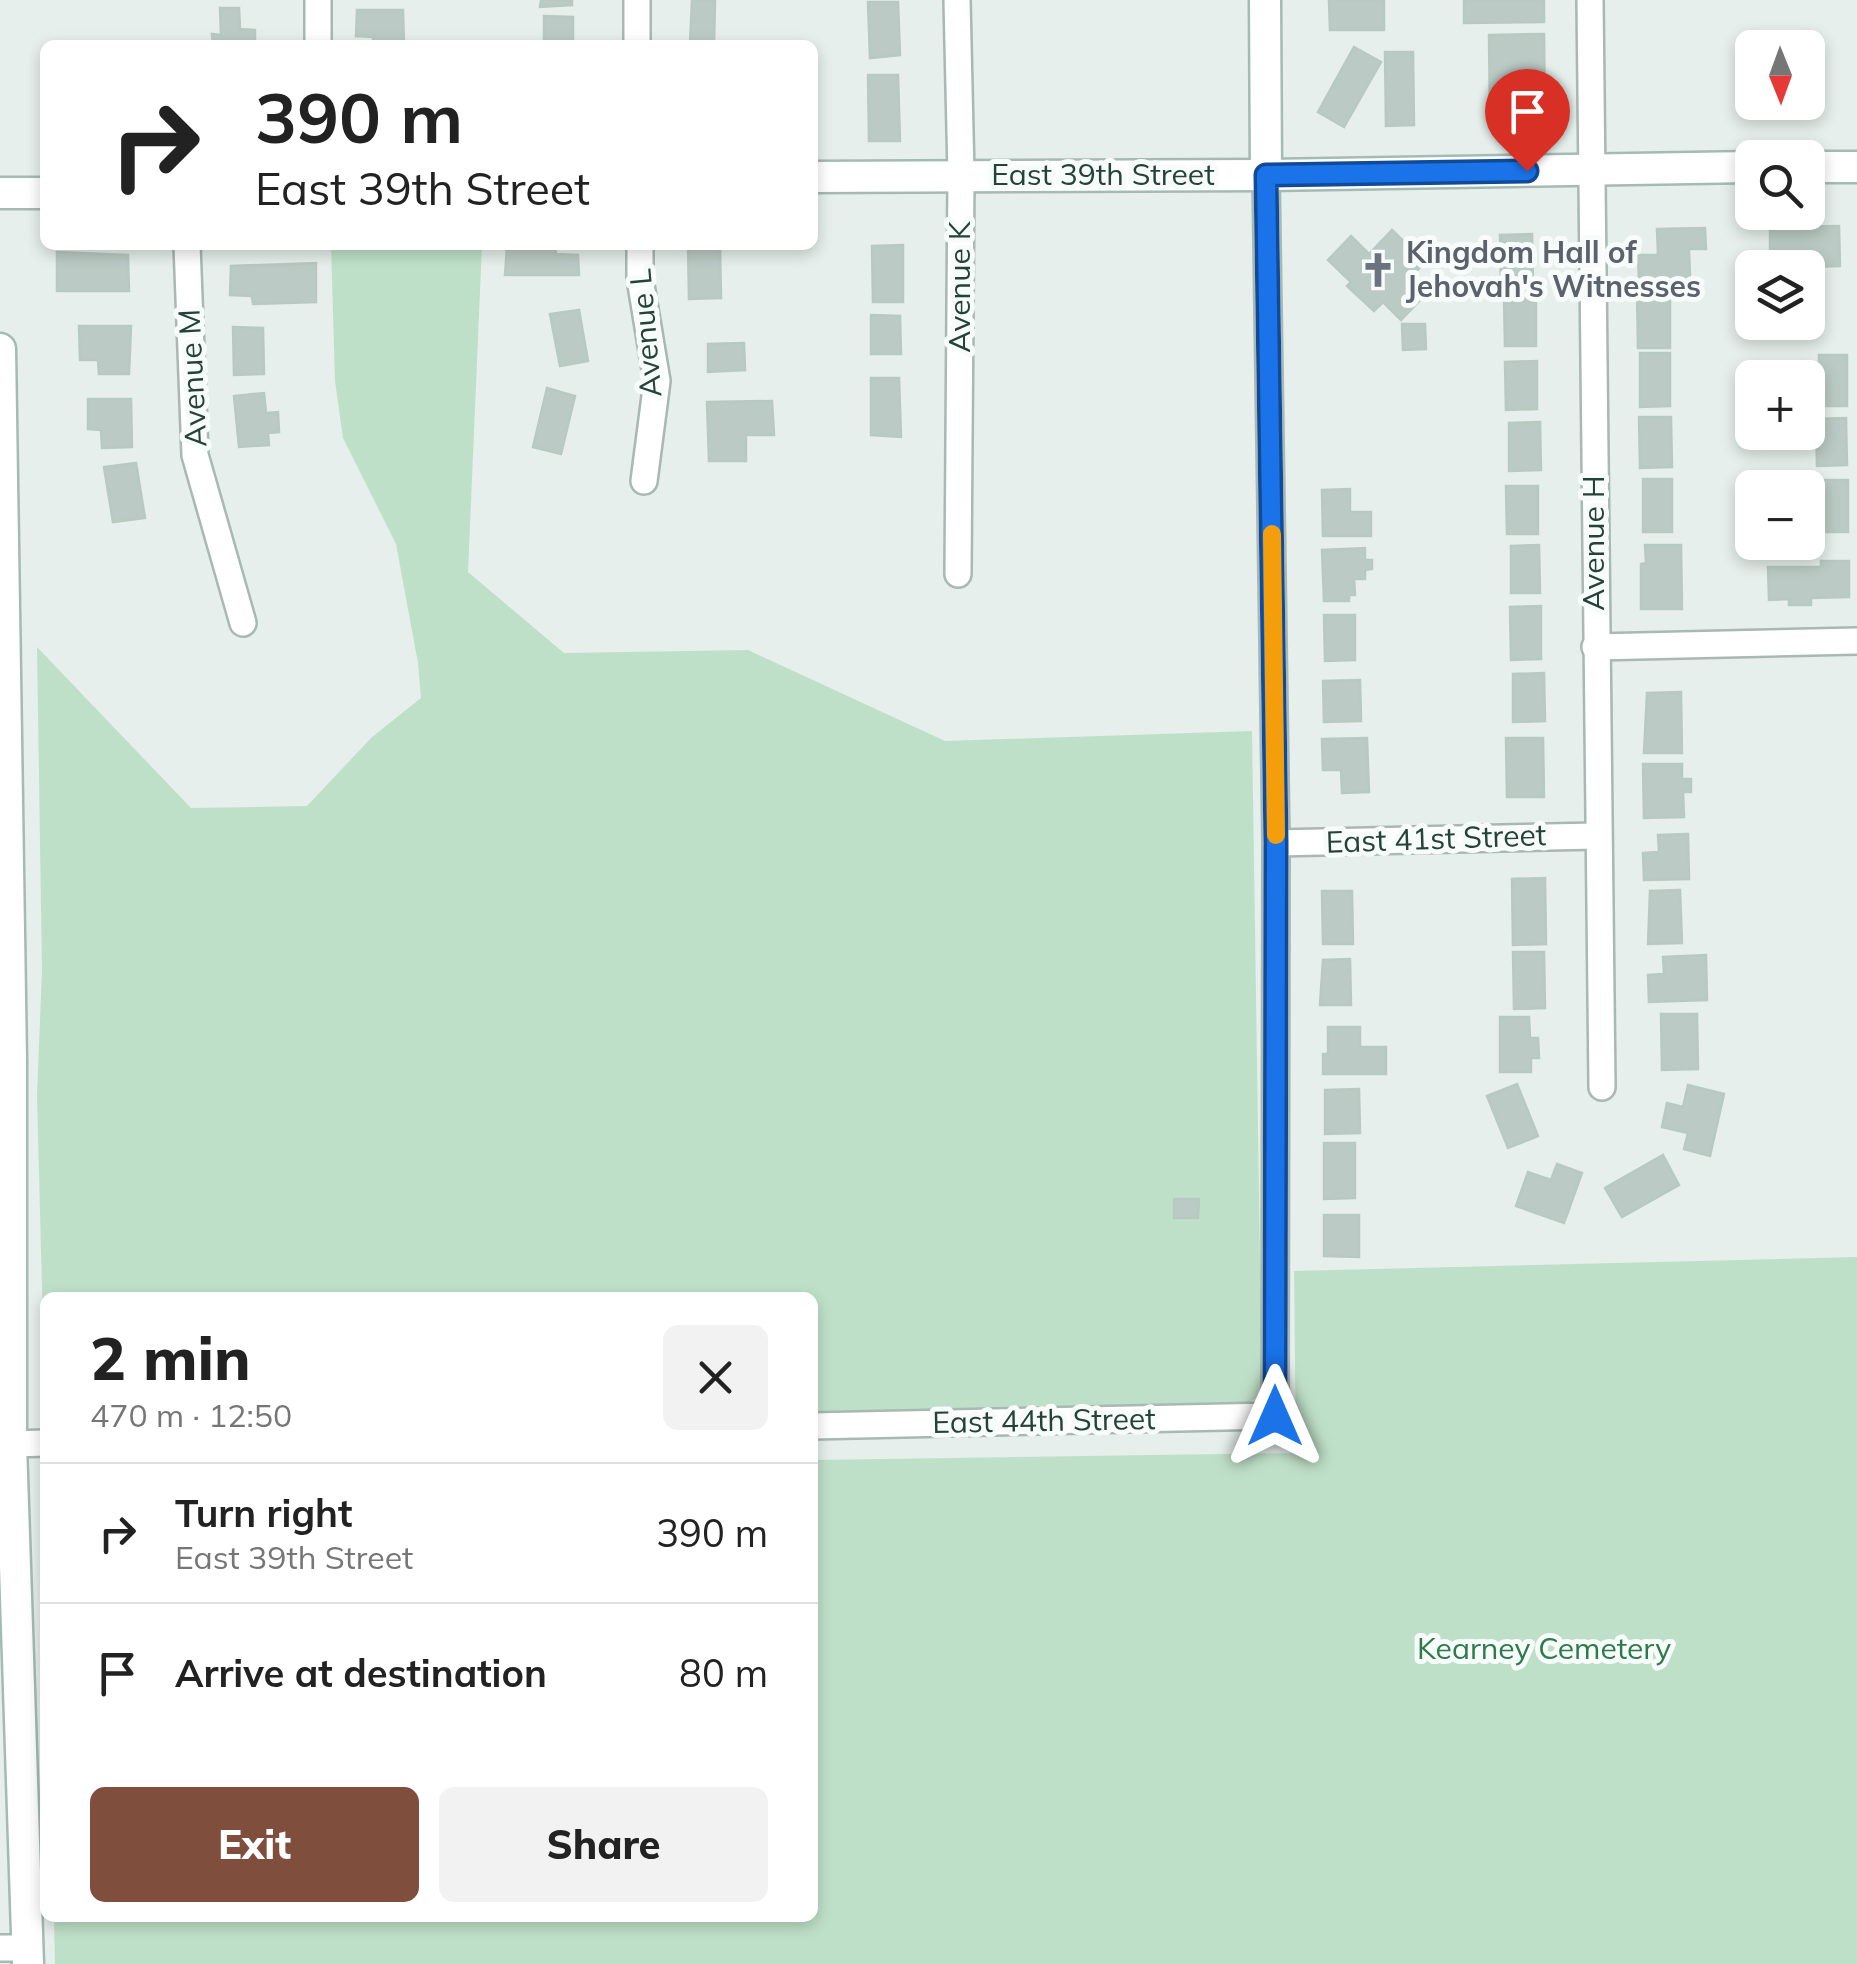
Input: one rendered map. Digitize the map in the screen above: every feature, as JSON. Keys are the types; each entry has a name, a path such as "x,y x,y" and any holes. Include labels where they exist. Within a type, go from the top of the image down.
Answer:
{"main road":[{"path":"1264,0 1266,175"},
{"name":"East 39th Street","path":"818,177 1735,167"},
{"path":"1825,167 1857,167"},
{"path":"0,193 40,193"},
{"path":"0,349 3,876 11,1061 11,1444 19,1953"}],"street":[{"path":"318,0 318,40"},
{"path":"637,0 637,40"},
{"name":"Avenue K","path":"957,0 961,175 958,574"},
{"name":"Avenue H","path":"1590,0 1602,1087"},
{"path":"1266,175 1276,843"},
{"name":"Avenue M","path":"187,250 194,455 244,623"},
{"name":"Avenue L","path":"640,250 640,280 657,381 644,481"},
{"path":"1595,647 1857,641"},
{"name":"East 41st Street","path":"1276,843 1597,836"},
{"name":"East 44th Street","path":"818,1426 1275,1416 1276,843"},
{"path":"11,1444 40,1443"}],"green space":[{"path":"331,250 482,250 468,572 564,653 748,650 945,741 1252,731 1262,1393 1246,1406 818,1415 818,1292 42,1292 37,1095 42,971 37,647 191,808 307,806 372,737 421,698 396,544 343,438 335,381"},
{"name":"Kearney Cemetery","path":"1857,1257 1857,1964 55,1964 54,1922 818,1922 818,1460 1296,1453 1294,1271"}],"building":[{"path":"541,0 572,0 572,5 540,7"},
{"path":"692,0 715,0 714,40 690,40"},
{"path":"1329,0 1384,0 1384,30 1330,30"},
{"path":"1464,0 1544,0 1544,22 1464,23"},
{"path":"868,2 898,2 900,55 870,58"},
{"path":"220,8 239,8 240,29 255,30 255,40 213,40 212,34 221,35"},
{"path":"357,10 403,10 404,40 356,36"},
{"path":"544,16 573,17 573,40 544,40"},
{"path":"1544,34 1545,119 1490,120 1489,35"},
{"path":"1354,47 1381,62 1344,127 1318,112"},
{"path":"1385,52 1413,52 1414,125 1386,126"},
{"path":"868,75 898,75 900,141 869,141"},
{"path":"1825,226 1839,226 1840,266 1825,267 1825,250 1770,250 1770,230 1825,230"},
{"path":"1705,228 1706,249 1689,249 1690,278 1639,280 1638,255 1658,255 1657,229"},
{"name":"Kingdom Hall of Jehovah's Witnesses","path":"1392,230 1425,262 1409,279 1425,295 1401,320 1383,302 1374,311 1347,286 1351,282 1328,260 1351,236 1369,254"},
{"path":"1532,234 1533,282 1501,283 1500,235"},
{"path":"903,245 903,302 873,302 872,246"},
{"path":"507,250 555,250 556,254 578,255 579,275 505,275"},
{"path":"688,250 720,250 721,298 689,299"},
{"path":"57,252 128,255 129,291 57,291"},
{"path":"316,263 316,302 253,304 252,296 230,295 231,266"},
{"path":"1637,293 1670,293 1670,348 1638,348"},
{"path":"1536,297 1536,346 1505,346 1504,298"},
{"path":"579,310 588,361 560,366 550,314"},
{"path":"871,315 900,316 901,354 871,354"},
{"path":"1402,324 1425,324 1426,349 1403,350"},
{"path":"79,326 131,326 129,374 99,374 98,360 80,360"},
{"path":"233,327 263,328 264,374 234,375"},
{"path":"744,343 745,370 708,372 708,344"},
{"path":"1640,353 1670,353 1670,406 1640,407"},
{"path":"1819,355 1847,355 1847,406 1825,406 1825,360 1819,360"},
{"path":"1537,361 1537,409 1506,410 1505,362"},
{"path":"871,378 899,378 901,437 871,435"},
{"path":"547,388 575,396 561,454 533,447"},
{"path":"264,393 266,413 278,412 279,432 268,433 269,445 239,447 234,396"},
{"path":"88,399 131,399 132,447 102,448 101,430 88,429"},
{"path":"772,401 774,435 746,435 746,461 709,461 707,402"},
{"path":"1639,417 1671,417 1672,467 1640,468"},
{"path":"1846,418 1847,465 1817,466 1817,450 1825,450 1825,419"},
{"path":"1540,422 1541,470 1509,471 1509,423"},
{"path":"136,463 145,518 113,522 104,467"},
{"path":"1643,479 1672,479 1672,532 1643,532"},
{"path":"1825,480 1848,480 1848,532 1825,532"},
{"path":"1506,486 1538,486 1538,534 1507,534"},
{"path":"1350,489 1350,512 1371,512 1371,536 1323,536 1322,490"},
{"path":"1539,545 1540,593 1511,593 1511,546"},
{"path":"1645,545 1681,545 1682,609 1641,609"},
{"path":"1365,548 1365,560 1372,560 1372,569 1365,570 1365,579 1354,579 1355,595 1349,595 1349,601 1324,601 1322,550"},
{"path":"1821,561 1849,561 1849,597 1811,598 1811,605 1789,605 1789,599 1769,600 1768,567 1821,567"},
{"path":"1541,606 1541,659 1511,660 1510,607"},
{"path":"1324,615 1355,615 1355,660 1325,661"},
{"path":"1544,673 1545,721 1513,722 1513,674"},
{"path":"1360,680 1361,721 1324,722 1323,681"},
{"path":"1681,692 1682,753 1644,753 1647,693"},
{"path":"1367,738 1369,792 1342,793 1341,770 1323,770 1322,739"},
{"path":"1506,738 1543,738 1544,797 1507,797"},
{"path":"1643,764 1682,764 1682,779 1691,779 1691,792 1683,792 1684,817 1644,818"},
{"path":"1688,834 1689,879 1644,880 1643,853 1659,852 1658,835"},
{"path":"1545,878 1546,944 1513,945 1512,879"},
{"path":"1680,890 1682,943 1648,944 1650,891"},
{"path":"1322,891 1352,891 1353,944 1323,944"},
{"path":"1513,952 1544,952 1545,1008 1514,1009"},
{"path":"1706,955 1707,1000 1649,1002 1648,975 1664,974 1663,957"},
{"path":"1350,959 1351,1005 1320,1005 1323,960"},
{"path":"1661,1014 1697,1014 1698,1069 1662,1070"},
{"path":"1500,1017 1529,1017 1530,1038 1538,1038 1539,1058 1531,1058 1531,1072 1500,1072"},
{"path":"1328,1027 1360,1027 1360,1047 1386,1047 1386,1074 1323,1074"},
{"path":"1517,1084 1538,1136 1508,1148 1487,1096"},
{"path":"1688,1085 1724,1094 1710,1156 1684,1149 1688,1133 1662,1127 1667,1103 1683,1107"},
{"path":"1359,1089 1360,1133 1325,1134 1325,1090"},
{"path":"1324,1143 1355,1143 1355,1198 1324,1199"},
{"path":"1663,1155 1679,1185 1622,1217 1605,1188"},
{"path":"1557,1164 1582,1173 1564,1223 1516,1206 1528,1172 1551,1180"},
{"path":"1174,1199 1199,1199 1198,1218 1174,1218"},
{"path":"1324,1215 1359,1215 1359,1257 1324,1256"}],"slow traffic":[{"path":"1272,534 1276,835"}],"place":[{"name":"Kingdom Hall of Jehovah's Witnesses","path":"1378,270"}],"route":[{"path":"1275,1416 1276,843 1266,175 1527,171"}]}
